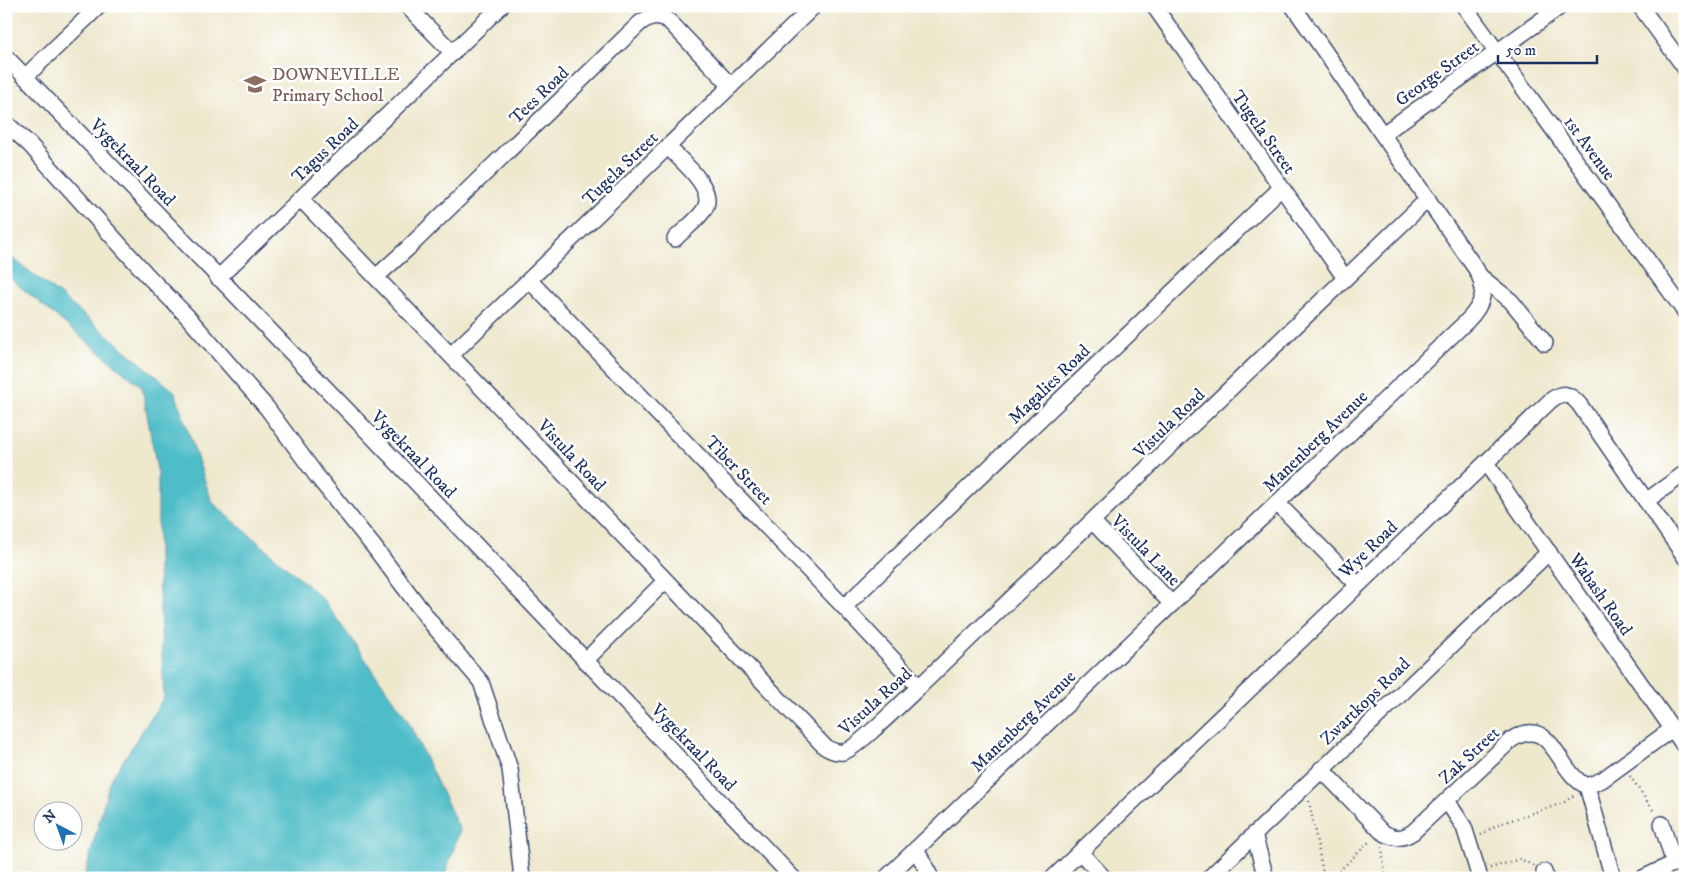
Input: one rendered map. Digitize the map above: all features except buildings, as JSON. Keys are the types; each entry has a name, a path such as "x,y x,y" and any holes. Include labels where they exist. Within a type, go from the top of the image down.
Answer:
{"street":[{"path":"25,77 99,6"},
{"path":"407,6 453,53"},
{"name":"Tagus Road","path":"218,278 501,6"},
{"name":"Tugela Street","path":"1154,6 1345,278"},
{"path":"1293,6 1481,277 1511,301 1545,343"},
{"name":"1st Avenue","path":"1464,6 1685,312"},
{"name":"George Street","path":"1383,134 1561,6"},
{"path":"1640,6 1685,68"},
{"name":"Tugela Street","path":"451,355 530,281 810,8"},
{"name":"Tees Road","path":"376,277 646,19 654,16 663,17 670,22 731,86"},
{"name":"Vygekraal Road","path":"6,57 794,878"},
{"path":"6,123 30,145 148,276 186,315 267,408 316,475 374,547 432,624 481,682 510,769 522,878"},
{"path":"668,147 701,182 708,195 706,206 701,213 674,239"},
{"name":"Magalies Road","path":"844,607 1281,188"},
{"name":"Vistula Road","path":"301,199 825,747 835,752 850,750 919,687 1428,199"},
{"name":"Manenberg Avenue","path":"886,878 1476,312 1482,295 1481,277"},
{"name":"Tiber Street","path":"530,281 919,687"},
{"name":"Wye Road","path":"1053,878 1550,400 1559,395 1569,395 1579,404 1685,557"},
{"name":"Wabash Road","path":"1486,463 1685,747"},
{"path":"1646,501 1685,472"},
{"path":"1277,503 1358,585"},
{"name":"Vistula Lane","path":"1093,522 1172,604"},
{"name":"Zwartkops Road","path":"1209,878 1549,552"},
{"path":"585,661 665,581"},
{"path":"1612,878 1587,786 1602,780 1672,729"},
{"name":"Zak Street","path":"1381,831 1390,837 1406,837 1511,740 1526,732 1534,732 1549,742 1575,778 1587,786"},
{"path":"1321,769 1381,831"},
{"path":"1447,801 1464,827 1479,874"},
{"path":"1643,878 1679,861 1662,824"},
{"path":"1254,834 1266,878"},
{"path":"916,849 929,871 930,878"},
{"path":"1080,852 1104,878"}],"path":[{"path":"1623,765 1662,824"},
{"path":"1306,784 1324,878"},
{"path":"1470,842 1496,825 1564,804 1587,786"},
{"path":"1332,878 1381,831"},
{"path":"1381,831 1385,878"},
{"path":"1479,874 1520,859 1545,875"}],"water":[{"path":"6,253 60,295 175,392 212,502 323,599 406,717 460,830 444,878 84,878 110,781 164,697 158,569 158,475 142,387 6,275"}],"place":[{"name":"DOWNEVILLE Primary School","path":"255,84"}]}
